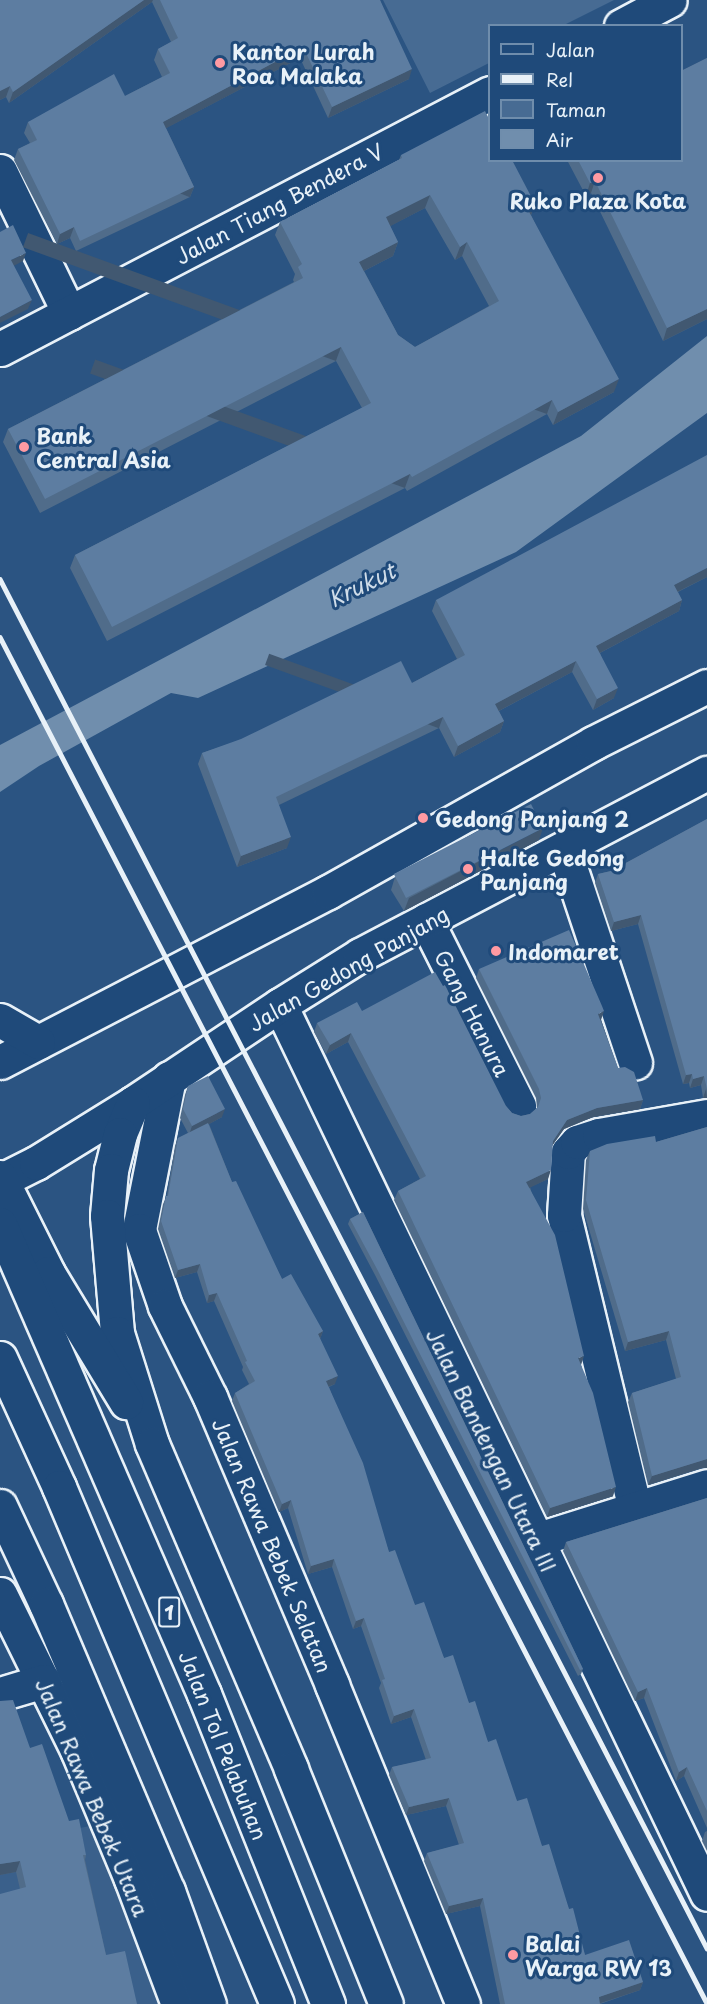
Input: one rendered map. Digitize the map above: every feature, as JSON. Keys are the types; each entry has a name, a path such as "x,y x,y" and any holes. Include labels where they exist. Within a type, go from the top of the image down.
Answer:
{"main road":[{"path":"625,24 670,0"},
{"name":"Jalan Tiang Bendera V","path":"0,349 488,94"},
{"path":"0,171 69,313"},
{"path":"0,1062 328,892 593,743 707,686"},
{"name":"Jalan Gedong Panjang","path":"0,1180 133,1104 168,1078 360,955 707,773"},
{"path":"564,849 635,1064"},
{"name":"Gang Hanura","path":"426,920 519,1106"},
{"name":"Jalan Bandengan Utara III","path":"280,1005 707,1894"},
{"path":"0,1020 38,1042"},
{"name":"Jalan Rawa Bebek Selatan","path":"168,1078 139,1230 165,1306 210,1397 463,2004"},
{"path":"133,1104 120,1134 111,1170 107,1216 117,1334 152,1444 386,2004"},
{"path":"635,1509 564,1215 568,1152 577,1142 599,1135 707,1116"},
{"path":"0,1180 48,1272 152,1444"},
{"name":"Jalan Tol Pelabuhan","path":"0,1224 204,1694 328,2004"},
{"path":"0,1358 63,1498 277,2004"},
{"path":"535,1540 707,1486"},
{"path":"0,1506 46,1604 168,1891 209,2004"},
{"name":"Jalan Rawa Bebek Utara","path":"0,1594 78,1752 127,1868 178,2004"},
{"path":"0,1694 44,1681"}],"shaded area":[{"path":"100,1824 168,2004 0,2004 0,1844"}],"green space":[{"path":"383,0 614,0 566,24 488,24 488,64 430,93"}],"water":[{"name":"Krukut","path":"707,336 707,413 516,552 198,698 171,693 39,766 0,792 0,745 581,436"}],"building":[{"path":"0,0 144,0 13,92 10,86 0,91"},
{"path":"160,0 380,0 412,69 332,107 303,47 163,122 194,187 80,241 74,227 60,234 18,149 37,140 28,122 114,74 125,96 170,73 158,49 178,38"},
{"path":"707,58 707,309 667,328 595,181 590,183 579,162 683,162 683,70"},
{"path":"485,111 488,117 488,162 513,162 535,204 527,208 619,379 558,412 552,400 412,477 410,474 112,627 75,555 371,403 341,347 45,499 8,429 303,278 298,267 302,264 280,222 402,158 401,155","holes":["430,195 460,247 467,242 499,301 415,347 398,335 359,262 398,242 386,217"]},
{"path":"13,225 26,253 11,260 32,300 0,317 0,232"},
{"path":"707,455 707,568 674,585 682,600 596,646 618,688 597,699 576,661 495,704 504,721 458,746 443,717 276,797 291,837 241,856 202,753 241,739 401,661 412,683 465,655 436,600"},
{"path":"531,804 543,828 406,898 394,874"},
{"path":"707,819 707,1089 704,1076 693,1079 692,1074 686,1075 641,915 614,922 598,874 611,871"},
{"path":"569,930 604,1011 598,1014 618,1068 625,1067 634,1072 643,1100 597,1108 567,1120 553,1141 551,1170 526,1182 555,1235 584,1356 578,1358 593,1393 616,1487 550,1508 398,1191 426,1176 351,1033 330,1045 317,1023 357,1002 362,1011 435,972 443,986 445,985 506,1106 512,1113 521,1116 530,1114 538,1107 541,1098 539,1089 479,969"},
{"path":"208,1076 225,1109 192,1126 183,1109 188,1086"},
{"path":"208,1123 232,1182 236,1181 282,1279 291,1274 323,1331 318,1334 338,1376 326,1381 363,1463 389,1552 395,1550 415,1605 424,1602 444,1658 453,1655 469,1703 475,1701 488,1742 496,1739 517,1801 527,1798 542,1846 549,1844 569,1909 573,1908 585,1955 629,1940 643,1982 599,1997 600,2004 505,2004 483,1898 449,1906 427,1853 464,1843 449,1798 409,1807 392,1767 431,1758 414,1709 394,1716 382,1680 385,1679 364,1618 356,1621 334,1559 311,1566 291,1500 282,1504 235,1393 255,1381 245,1362 247,1361 217,1293 209,1295 200,1264 178,1270 161,1221 166,1196 168,1196 178,1138"},
{"path":"707,1127 707,1459 652,1476 632,1393 681,1377 669,1331 628,1342 586,1200 590,1151 607,1144 655,1136 656,1142"},
{"path":"363,1212 583,1669 580,1670 350,1219"},
{"path":"707,1498 707,1811 687,1767 679,1772 647,1688 638,1692 566,1542"},
{"path":"13,1700 30,1748 42,1744 69,1821 79,1819 86,1855 83,1855 106,1955 125,1951 137,2004 0,2004 0,1894 26,1887 20,1861 0,1864 0,1701"}],"railway":[{"path":"0,579 707,1948"},
{"path":"0,637 707,2003"}],"place":[{"name":"Kantor Lurah Roa Malaka","path":"220,63"},
{"name":"Ruko Plaza Kota","path":"598,178"},
{"name":"Bank Central Asia","path":"24,447"},
{"name":"Gedong Panjang 2","path":"423,818"},
{"name":"Halte Gedong Panjang","path":"468,869"},
{"name":"Indomaret","path":"496,951"},
{"name":"Balai Warga RW 13","path":"513,1955"}]}
